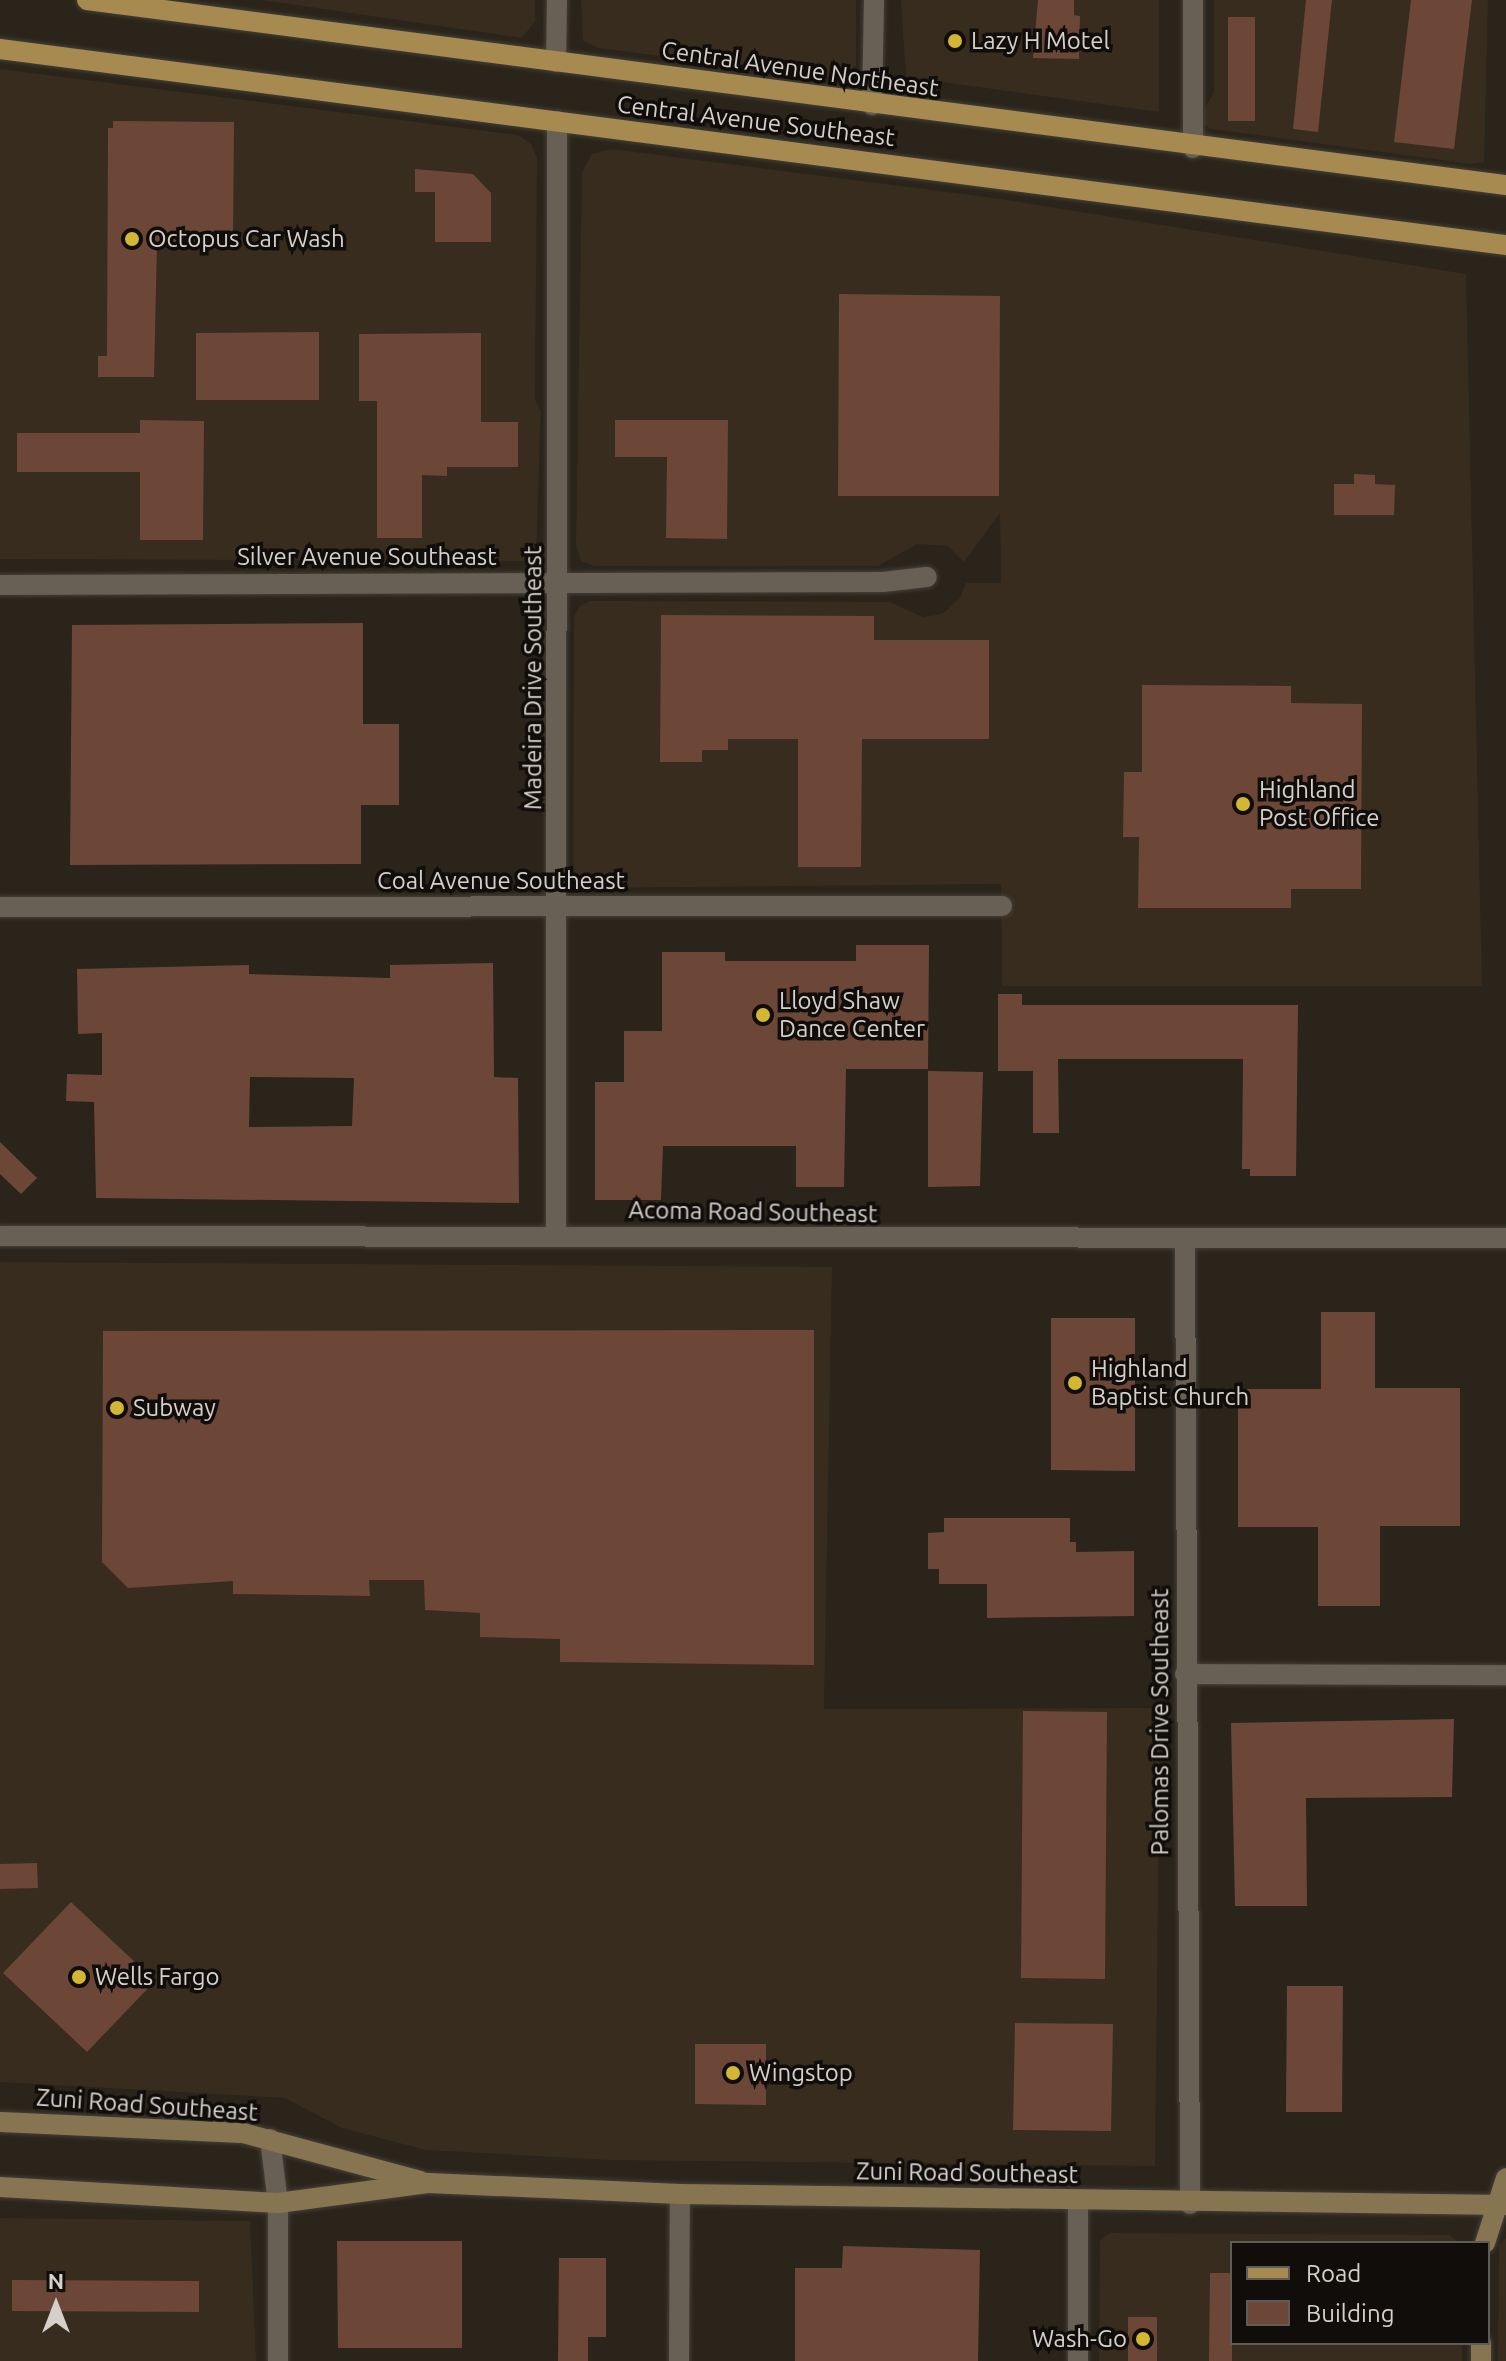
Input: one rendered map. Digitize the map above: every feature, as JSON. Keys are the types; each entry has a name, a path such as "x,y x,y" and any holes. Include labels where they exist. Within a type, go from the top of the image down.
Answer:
{"main road":[{"name":"Central Avenue Northeast","path":"87,0 1193,148 1506,185"},
{"name":"Central Avenue Southeast","path":"0,49 1506,245"}],"street":[{"path":"556,62 557,0"},
{"path":"872,105 874,0"},
{"path":"1193,0 1193,148"},
{"name":"Madeira Drive Southeast","path":"556,1235 559,582 557,121"},
{"name":"Silver Avenue Southeast","path":"0,585 883,582 927,577"},
{"name":"Coal Avenue Southeast","path":"0,907 1002,906"},
{"name":"Acoma Road Southeast","path":"0,1236 556,1235 1185,1240 1506,1238"},
{"name":"Palomas Drive Southeast","path":"1185,1240 1190,2204"},
{"path":"1185,1674 1506,1675"},
{"name":"Zuni Road Southeast","path":"0,2122 138,2126 270,2139 428,2183"},
{"path":"270,2139 278,2203 278,2361"},
{"path":"1486,2241 1502,2205 1506,2178"},
{"name":"Zuni Road Southeast","path":"0,2187 278,2203 428,2183 680,2194 1190,2204 1502,2205"},
{"path":"679,2361 680,2194"},
{"path":"1078,2201 1078,2361"}],"shaded area":[{"path":"262,0 535,0 535,21 522,38"},
{"path":"581,0 856,0 856,65 842,79 598,48 583,41"},
{"path":"901,0 1159,0 1159,112 906,77"},
{"path":"1214,0 1488,0 1484,162 1471,164 1211,129 1204,124 1204,110 1214,92"},
{"path":"0,69 518,135 531,144 537,158 535,399 541,412 536,556 523,561 0,559"},
{"path":"611,149 1001,199 1466,274 1482,986 1002,986 1001,884 593,888 579,881 573,868 574,616 580,606 590,601 889,602 923,617 942,614 959,599 966,583 1001,583 1000,513 964,562 948,546 917,544 878,566 594,566 581,561 576,544 582,172 592,154"},
{"path":"0,1262 832,1267 824,1709 1160,1708 1155,2166 608,2160 426,2150 342,2128 285,2098 0,2082"},
{"path":"0,2218 250,2221 256,2361 0,2361"},
{"path":"1110,2233 1450,2235 1458,2241 1230,2241 1230,2345 1462,2345 1462,2361 1099,2361 1100,2241"},
{"path":"1506,2238 1506,2361 1498,2361 1499,2245"}],"building":[{"path":"1038,0 1074,0 1074,15 1080,16 1079,59 1033,58"},
{"path":"1306,0 1332,0 1318,132 1293,129"},
{"path":"1411,0 1472,0 1454,149 1394,142"},
{"path":"1228,17 1255,17 1255,121 1228,121"},
{"path":"113,121 234,122 233,244 157,244 154,377 98,377 98,356 107,356 108,128 113,128"},
{"path":"415,169 473,174 491,193 491,242 435,242 435,192 415,192"},
{"path":"839,294 1000,296 999,496 838,496"},
{"path":"319,332 319,400 196,400 196,333"},
{"path":"481,333 481,422 518,422 518,467 447,467 447,476 422,475 422,538 377,538 377,401 359,401 359,334"},
{"path":"140,420 204,421 203,540 140,540 140,472 17,472 17,433 140,433"},
{"path":"615,420 728,420 727,539 666,538 667,457 615,457"},
{"path":"1354,474 1375,475 1375,484 1395,485 1394,515 1334,515 1334,484 1354,484"},
{"path":"661,615 874,616 874,640 989,640 989,739 862,739 861,867 798,867 798,739 728,739 728,750 702,750 702,762 660,762"},
{"path":"363,623 363,724 399,724 399,805 361,805 361,864 70,865 72,625"},
{"name":"Highland Post Office","path":"1142,685 1291,686 1291,703 1362,704 1361,889 1291,889 1291,908 1138,908 1139,837 1123,837 1124,772 1142,772"},
{"path":"856,945 929,945 928,1069 846,1069 844,1187 796,1187 796,1146 663,1146 661,1200 595,1200 595,1082 624,1082 624,1031 662,1031 662,952 725,952 725,961 856,961"},
{"path":"493,963 494,1077 518,1078 519,1203 96,1198 94,1102 66,1101 67,1074 102,1075 102,1033 78,1034 77,969 249,965 249,974 390,978 390,965","holes":["250,1077 354,1078 352,1126 249,1127"]},
{"path":"998,994 1022,994 1022,1005 1298,1005 1296,1176 1250,1176 1250,1169 1242,1169 1243,1059 1058,1059 1059,1133 1033,1133 1033,1071 998,1071"},
{"path":"928,1071 983,1072 980,1186 928,1187"},
{"path":"0,1142 37,1178 21,1194 0,1174"},
{"path":"1321,1312 1375,1312 1375,1388 1460,1388 1460,1526 1380,1526 1380,1606 1318,1606 1318,1527 1238,1527 1238,1389 1321,1389"},
{"path":"1051,1318 1135,1318 1135,1471 1051,1470"},
{"path":"814,1330 814,1665 560,1662 560,1639 480,1637 480,1613 425,1610 424,1580 369,1580 370,1596 233,1594 233,1581 128,1588 102,1562 103,1331"},
{"path":"944,1518 1070,1518 1070,1542 1076,1542 1076,1552 1134,1551 1134,1616 987,1618 987,1584 939,1584 939,1569 928,1569 928,1533 944,1532"},
{"path":"1023,1711 1107,1712 1105,1979 1021,1978"},
{"path":"1454,1719 1452,1797 1306,1798 1307,1906 1235,1906 1231,1723"},
{"path":"37,1863 38,1888 0,1889 0,1864"},
{"name":"Wells Fargo","path":"71,1902 155,1981 87,2052 3,1973"},
{"path":"1287,1986 1343,1986 1342,2112 1286,2112"},
{"path":"1015,2023 1113,2024 1111,2131 1013,2130"},
{"path":"695,2044 766,2044 766,2105 695,2104"},
{"path":"337,2241 462,2241 462,2348 338,2348"},
{"path":"843,2246 980,2250 978,2361 795,2361 795,2268 842,2268"},
{"path":"559,2258 606,2258 606,2337 588,2337 588,2361 558,2361"},
{"path":"1210,2273 1230,2273 1232,2361 1209,2361"},
{"path":"12,2280 199,2281 199,2312 12,2311"},
{"name":"Wash-Go","path":"1128,2317 1157,2317 1157,2361 1128,2361"}],"place":[{"name":"Lazy H Motel","path":"955,41"},
{"name":"Octopus Car Wash","path":"132,239"},
{"name":"Highland Post Office","path":"1243,804"},
{"name":"Lloyd Shaw Dance Center","path":"763,1015"},
{"name":"Highland Baptist Church","path":"1075,1383"},
{"name":"Subway","path":"117,1408"},
{"name":"Wells Fargo","path":"79,1977"},
{"name":"Wingstop","path":"733,2073"},
{"name":"Wash-Go","path":"1143,2339"}]}
